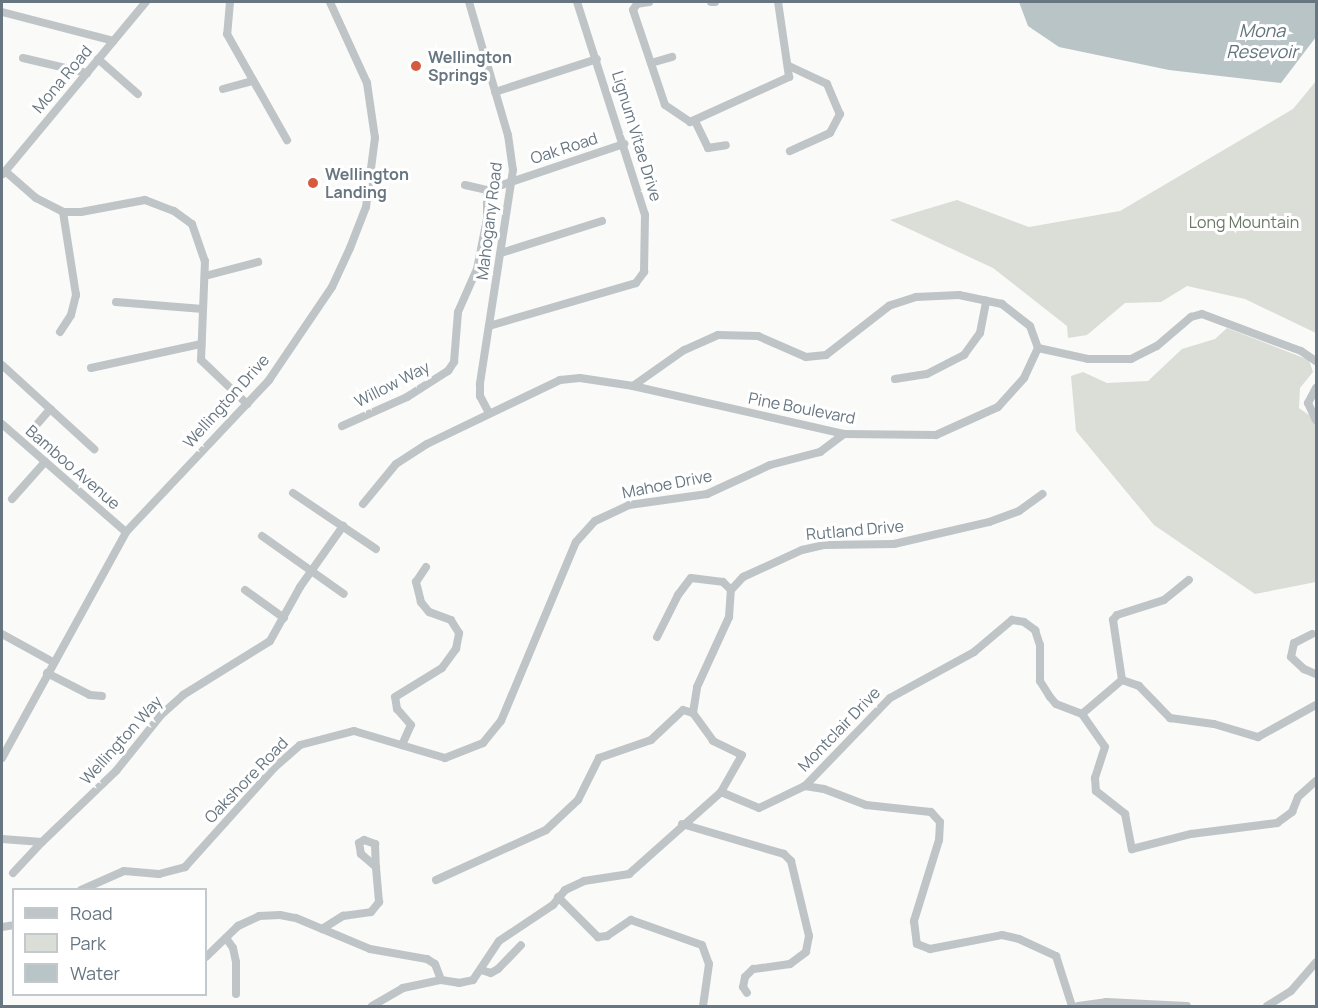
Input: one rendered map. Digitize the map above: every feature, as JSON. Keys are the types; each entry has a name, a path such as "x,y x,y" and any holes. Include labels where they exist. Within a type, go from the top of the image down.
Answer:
{"street":[{"name":"Mona Road","path":"3,174 146,2"},
{"path":"230,2 227,34 286,140"},
{"name":"Wellington Drive","path":"2,758 126,532 269,380 332,287 366,207 371,183 375,138 367,83 330,2"},
{"name":"Mahogany Road","path":"469,2 508,135 512,181 480,396 488,411"},
{"name":"Lignum Vitae Drive","path":"489,326 641,279 645,215 577,2"},
{"path":"649,2 637,4 633,10 665,105 678,117 695,121 784,82 789,77 778,2"},
{"path":"2,12 113,41"},
{"path":"651,63 672,57"},
{"path":"23,58 87,73"},
{"path":"98,59 138,94"},
{"path":"495,92 597,59"},
{"path":"789,66 827,84 840,114 830,134 790,151"},
{"path":"223,89 253,81"},
{"path":"695,121 708,148 726,145"},
{"name":"Oak Road","path":"512,181 624,144"},
{"path":"3,174 36,198 63,212 81,212 134,200 157,204 192,224 203,246 205,276 201,344 204,366 247,404"},
{"path":"465,185 487,189 512,181"},
{"name":"Willow Way","path":"342,426 407,397 448,371 454,362 458,312 477,269 487,219 487,189"},
{"path":"60,332 71,315 76,295 63,212"},
{"path":"501,253 602,221"},
{"path":"205,276 258,262"},
{"path":"633,386 684,350 718,335 758,336 815,357 839,347 865,324 903,300 935,295 1002,304 1020,315 1030,326 1038,348 1088,359 1131,359 1157,346 1191,316 1202,314 1301,351 1317,361"},
{"path":"896,379 927,374 964,355 980,333 986,318 986,301"},
{"path":"116,302 203,309"},
{"path":"91,368 201,344"},
{"name":"Pine Boulevard","path":"363,504 396,464 488,411 569,378 633,386 844,434 936,435 998,408 1012,394 1038,348"},
{"path":"2,365 94,449"},
{"path":"1317,388 1308,403 1317,420"},
{"path":"26,436 50,409"},
{"name":"Bamboo Avenue","path":"2,424 26,436 45,462 126,532"},
{"name":"Mahoe Drive","path":"530,651 576,542 595,521 628,505 707,494 770,465 820,453 844,434"},
{"path":"12,499 45,462"},
{"path":"293,493 376,549"},
{"name":"Rutland Drive","path":"731,590 743,577 802,550 824,545 894,544 938,535 1019,511 1042,494"},
{"name":"Wellington Way","path":"13,873 116,771 161,715 183,695 270,641 312,570 343,526"},
{"path":"262,536 344,594"},
{"path":"402,746 411,725 397,709 395,697 442,668 456,649 459,633 451,620 435,615 421,602 416,582 426,567"},
{"path":"657,637 678,595 691,578 723,582 731,590 729,618 697,687 693,713"},
{"path":"1122,680 1113,620 1117,615 1164,600 1188,580"},
{"path":"245,590 284,618"},
{"name":"Montclair Drive","path":"721,792 759,808 806,786 890,698 974,652 1012,620 1024,622 1035,630 1040,645 1040,681 1050,697 1056,704 1082,714"},
{"path":"2,634 53,662"},
{"path":"1312,634 1294,643 1291,657 1304,669 1317,674"},
{"name":"Oakshore Road","path":"86,888 124,871 159,874 185,867 274,767 300,745 354,731 445,758 483,743 501,721 530,651"},
{"path":"47,673 90,695 102,696"},
{"path":"1122,680 1139,686 1170,718 1214,724 1258,737 1317,705"},
{"path":"1122,680 1082,714 1106,747 1095,777 1096,791 1125,814 1132,849 1191,834 1277,823 1292,812 1298,797 1309,783 1317,781"},
{"path":"372,1006 403,988 441,980 459,984 473,980 499,941 558,897 584,881 629,874 682,824 721,792 742,755 710,739 693,713 683,710 651,740 599,758 578,800 546,830 436,880"},
{"path":"806,786 824,789 866,805 932,812 940,822 939,840 914,921 917,944 930,949 1002,935 1019,939 1060,961 1072,1006"},
{"path":"682,824 784,854 791,861 809,936 806,952 790,964 753,969 745,976 743,987 747,993"},
{"path":"2,839 42,842"},
{"path":"322,929 342,916 363,915 374,908 379,892 376,867"},
{"path":"558,897 598,937 607,936 631,920 702,945 710,964 703,1006"},
{"path":"207,956 238,926 260,916 296,918 370,949 428,959 435,964 441,980"},
{"path":"226,938 235,955 236,994"},
{"path":"481,970 491,973 498,969 521,945"},
{"path":"1267,1006 1291,991 1317,962"},
{"path":"1078,1006 1106,1002 1187,1006"}],"green space":[{"name":"Long Mountain","path":"1316,81 1316,333 1245,299 1187,286 1161,302 1125,303 1087,335 1068,338 1067,326 993,268 890,220 957,200 1029,227 1120,211 1293,109"},
{"path":"1227,328 1309,360 1313,372 1300,388 1299,408 1316,420 1316,582 1255,594 1154,525 1076,431 1071,376 1083,372 1107,383 1148,381 1182,349 1215,339"}],"water":[{"name":"Mona Resevoir","path":"1019,2 1316,2 1316,37 1281,83 1169,70 1059,47 1028,26"}],"place":[{"name":"Wellington Springs","path":"416,66"},
{"name":"Wellington Landing","path":"313,183"}]}
